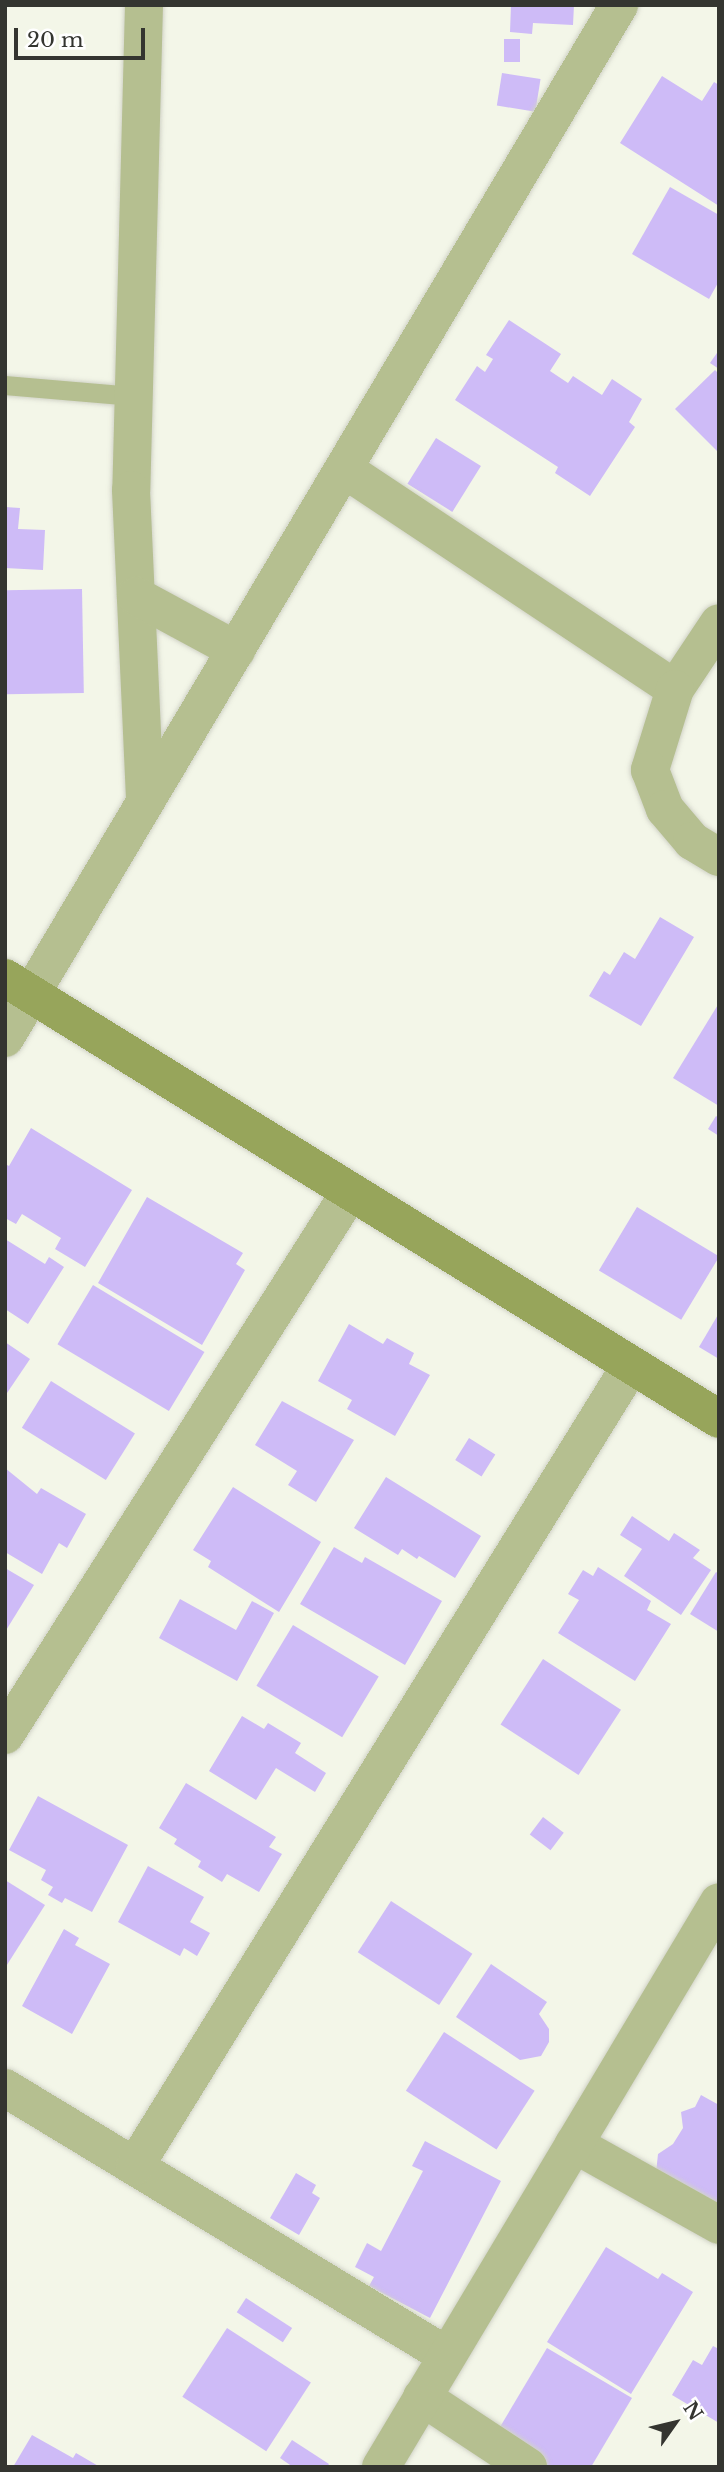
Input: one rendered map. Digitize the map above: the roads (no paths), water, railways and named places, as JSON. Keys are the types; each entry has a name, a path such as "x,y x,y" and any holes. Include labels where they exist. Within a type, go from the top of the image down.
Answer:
{"street":[{"path":"144,5 131,491 145,802"},
{"path":"5,1038 18,987 145,802 619,5"},
{"path":"344,469 675,689"},
{"path":"136,596 236,650"},
{"path":"719,623 675,689 650,770 665,808 692,841 719,857"},
{"path":"18,987 719,1419"},
{"path":"5,1735 350,1192"},
{"path":"135,2166 631,1365"},
{"path":"382,2467 446,2355 719,1902"},
{"path":"5,2088 446,2355"},
{"path":"574,2144 719,2225"},
{"path":"422,2398 528,2467"}],"lane":[{"path":"5,386 133,396"}]}
